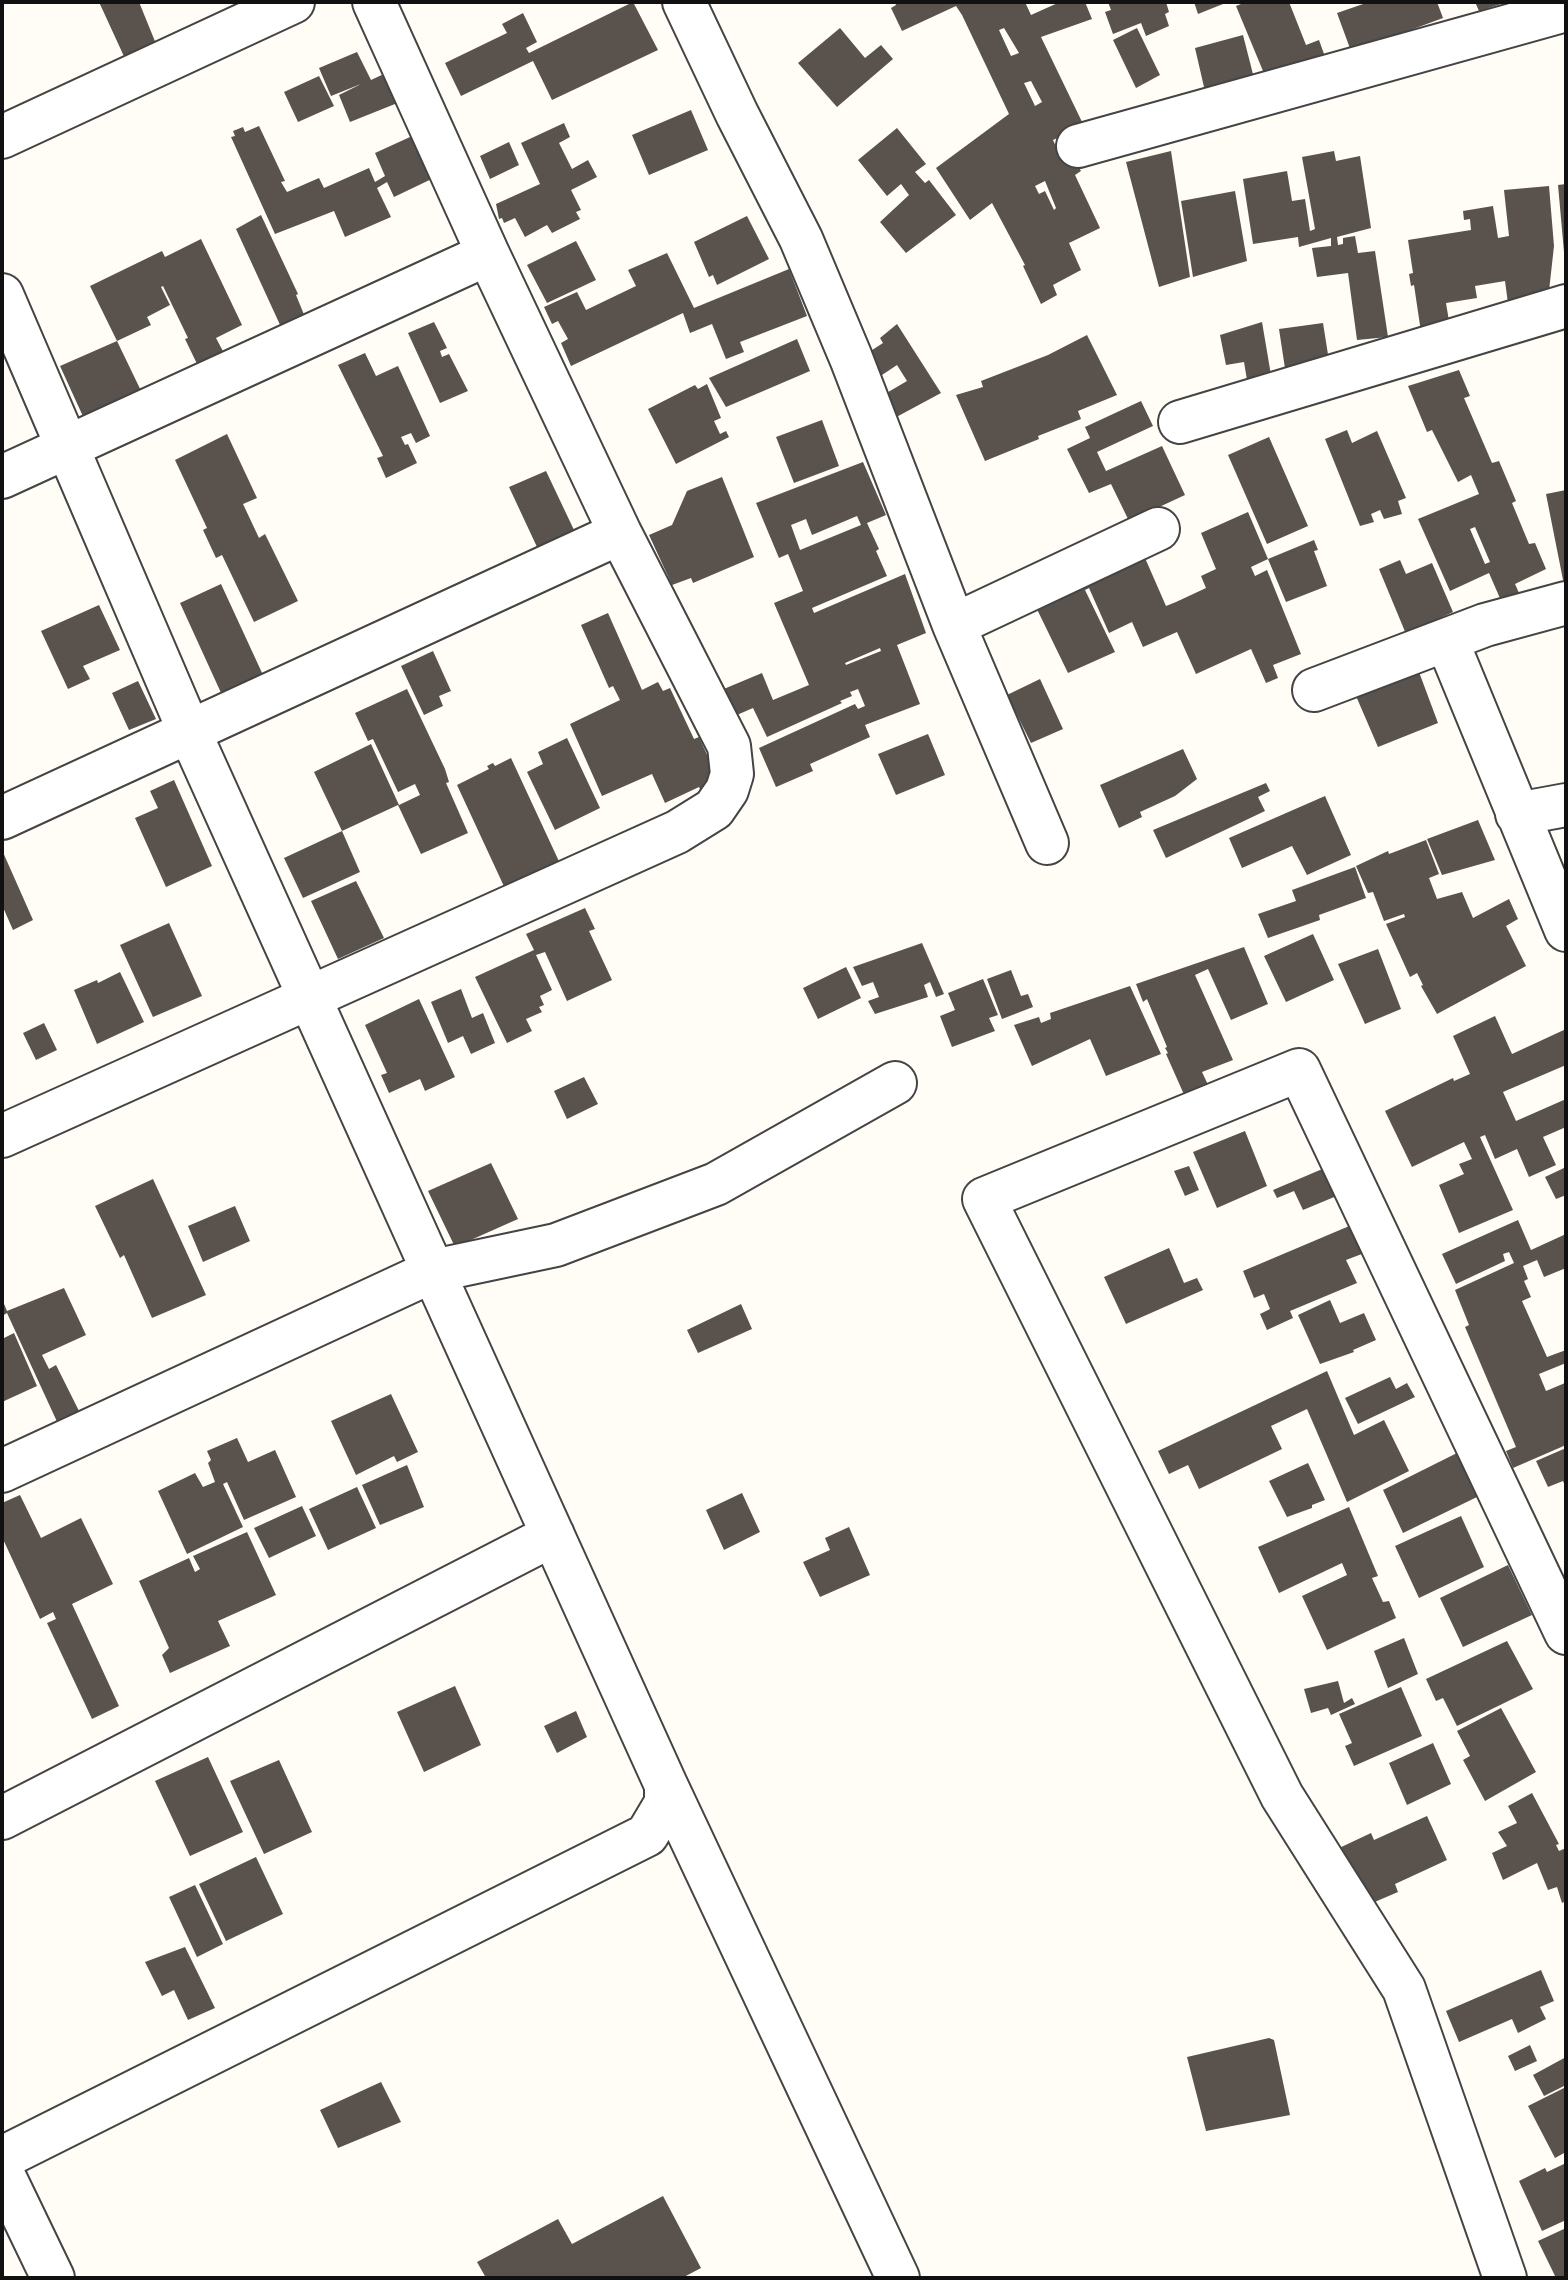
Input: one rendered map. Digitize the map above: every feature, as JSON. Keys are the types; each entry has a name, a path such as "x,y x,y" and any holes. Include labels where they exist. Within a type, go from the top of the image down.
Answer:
{"street":[{"path":"2,137 293,2"},
{"path":"2,1136 677,832 714,809 727,790 732,774 729,746 620,533 488,254 374,2"},
{"path":"684,2 801,239 851,358 954,625 1047,843"},
{"path":"1078,146 1566,10"},
{"path":"2,477 488,254"},
{"path":"2,295 190,733 433,1271 666,1785 898,2278"},
{"path":"1180,422 1566,306"},
{"path":"954,625 1158,529"},
{"path":"2,818 620,533"},
{"path":"1314,690 1485,625 1566,603"},
{"path":"1447,641 1566,930"},
{"path":"1517,814 1566,805"},
{"path":"1505,2278 1404,1989 1282,1796 984,1199 1299,1070 1566,1633"},
{"path":"2,1471 433,1271 556,1245 716,1184 895,1083"},
{"path":"2,1818 553,1535"},
{"path":"2,2158 647,1835 666,1803 666,1785"},
{"path":"2,2172 53,2278"}],"building":[{"path":"99,2 139,2 163,61 133,76"},
{"path":"633,2 658,50 552,100 533,61 461,96 445,63 507,33 502,24 523,13 537,42 526,48 529,53"},
{"path":"895,2 1025,2 1031,15 1060,2 1085,2 1092,19 1041,37 1084,126 1053,140 1063,162 1073,157 1081,171 1075,175 1100,228 1069,243 1081,270 1053,285 1057,295 1041,304 1025,265 992,203 970,220 936,168 1009,114 962,15 956,6 902,31 891,8 896,5","holes":["1004,28 1019,53 1011,56 999,30","1031,81 1042,102 1035,106 1024,83","1045,181 1056,208 1054,210 1045,191 1039,194 1035,186"]},
{"path":"1108,2 1166,2 1169,12 1165,14 1169,26 1146,36 1141,23 1113,34 1105,12 1111,10"},
{"path":"1194,2 1228,2 1198,14"},
{"path":"1246,2 1289,2 1306,45 1319,40 1328,65 1268,83 1236,6"},
{"path":"1369,2 1437,2 1443,18 1378,42 1355,62 1337,13"},
{"path":"1475,2 1504,2 1504,3 1479,11"},
{"path":"840,28 865,58 881,45 893,59 837,107 798,63"},
{"path":"1137,28 1160,75 1136,88 1113,40"},
{"path":"1243,35 1256,86 1207,100 1195,48"},
{"path":"357,52 371,80 388,72 400,102 350,122 339,95 361,84 331,96 319,68"},
{"path":"319,76 334,106 298,122 284,92"},
{"path":"691,110 708,150 649,175 632,135"},
{"path":"564,123 570,137 559,143 572,169 588,160 597,177 571,190 581,210 576,212 580,219 552,233 547,225 525,237 515,218 504,223 502,218 499,219 496,204 540,184 521,143"},
{"path":"259,126 285,181 281,182 287,192 319,178 324,188 369,168 375,182 385,176 375,153 421,132 440,175 394,197 387,182 377,188 391,217 345,237 334,211 275,234 231,137 235,136 233,131 243,127 245,132"},
{"path":"897,128 926,164 915,172 925,183 929,180 956,215 906,253 880,222 909,195 901,184 887,196 858,160"},
{"path":"509,142 519,165 490,179 480,156"},
{"path":"1171,151 1190,277 1159,287 1126,162"},
{"path":"1334,151 1336,161 1360,156 1371,228 1337,237 1338,245 1343,244 1343,238 1355,236 1358,253 1375,251 1388,337 1357,340 1348,273 1317,277 1312,248 1331,246 1331,238 1299,247 1298,237 1253,244 1243,179 1287,171 1292,201 1305,199 1310,231 1315,229 1302,157"},
{"path":"1566,184 1566,251 1564,252 1558,185"},
{"path":"1549,186 1554,246 1548,300 1509,311 1505,281 1475,286 1477,298 1446,303 1450,327 1421,332 1414,285 1411,286 1409,274 1413,273 1408,240 1471,230 1470,219 1464,220 1463,211 1493,206 1498,238 1509,236 1504,190"},
{"path":"1235,191 1247,261 1193,277 1181,201"},
{"path":"261,215 298,294 305,317 281,327 236,229"},
{"path":"747,216 769,259 717,285 713,275 709,277 694,242"},
{"path":"201,239 242,325 216,338 225,355 199,368 163,286 170,305 147,317 151,325 117,341 90,286 162,251 165,257"},
{"path":"576,241 596,280 547,303 527,265"},
{"path":"667,253 694,308 789,269 807,316 740,342 744,352 726,359 712,324 690,333 683,313 571,366 561,343 568,339 558,321 552,324 544,307 577,292 586,310 636,286 628,270"},
{"path":"434,322 447,348 440,351 442,357 449,354 468,391 440,403 408,333"},
{"path":"1262,322 1272,381 1248,386 1244,362 1226,365 1220,335"},
{"path":"1323,323 1330,367 1286,375 1279,329"},
{"path":"897,324 941,393 889,421 878,398 907,381 897,365 879,377 866,354 883,343 880,338"},
{"path":"1087,335 1117,395 1078,411 1081,419 985,461 956,395 983,387 981,381 1048,355"},
{"path":"797,339 810,371 726,407 709,378"},
{"path":"117,341 144,397 86,423 60,366"},
{"path":"365,353 376,376 398,366 430,436 416,443 411,433 401,437 417,463 386,478 377,458 383,456 338,365"},
{"path":"1459,370 1470,396 1464,398 1492,463 1499,461 1529,544 1535,543 1546,569 1515,584 1524,604 1506,612 1489,573 1450,591 1418,519 1479,494 1471,475 1458,482 1432,430 1427,432 1408,386","holes":["1475,527 1490,562 1485,564 1470,529"]},
{"path":"707,384 721,418 714,421 720,434 726,431 729,437 676,464 648,409 695,385 698,389"},
{"path":"1141,401 1153,426 1097,452 1106,471 1162,446 1185,495 1129,521 1111,484 1089,493 1067,449 1090,438 1085,427"},
{"path":"822,420 839,466 794,483 776,437"},
{"path":"1347,430 1352,443 1377,431 1406,498 1398,501 1402,514 1384,519 1380,510 1371,514 1374,522 1360,526 1325,439"},
{"path":"227,434 257,498 243,504 259,538 265,534 298,601 254,622 222,555 216,558 203,530 207,528 175,460"},
{"path":"1269,437 1308,526 1267,544 1228,455"},
{"path":"863,462 886,515 867,523 887,576 812,608 814,613 905,574 926,633 897,645 920,704 865,725 870,737 810,764 813,771 776,787 759,748 855,704 858,709 865,706 858,689 850,692 852,696 840,701 842,703 767,737 753,708 730,718 719,691 762,673 773,700 809,685 774,603 803,591 788,554 779,558 756,503","holes":["857,516 861,525 800,550 791,525 806,519 812,535","880,648 881,651 845,663"]},
{"path":"546,471 574,530 537,547 509,487"},
{"path":"722,477 754,557 693,583 691,578 672,585 649,535 672,525 687,491"},
{"path":"1566,490 1566,590 1565,590 1546,494"},
{"path":"1248,512 1268,559 1251,567 1255,576 1267,570 1301,654 1273,665 1278,678 1266,683 1251,649 1196,674 1177,632 1143,647 1132,622 1109,633 1089,588 1085,590 1115,652 1068,673 1033,601 1145,558 1166,606 1176,602 1206,588 1201,576 1216,569 1201,533"},
{"path":"1314,540 1318,550 1314,551 1327,586 1286,602 1268,559"},
{"path":"1400,560 1406,574 1432,563 1453,612 1406,634 1379,569"},
{"path":"221,584 263,675 222,695 180,603"},
{"path":"99,605 120,650 83,666 90,679 68,689 41,631"},
{"path":"608,613 642,690 658,682 663,691 670,688 694,739 699,737 723,790 705,799 699,787 665,803 652,774 602,796 570,724 620,700 613,686 609,688 581,625"},
{"path":"433,651 451,691 439,696 443,706 424,715 401,666"},
{"path":"1419,672 1438,723 1378,747 1356,696"},
{"path":"1040,679 1063,729 1031,743 1007,695"},
{"path":"138,681 156,719 129,730 112,693"},
{"path":"407,689 445,769 449,782 446,783 468,833 421,854 398,805 342,831 314,772 371,744 399,805 420,795 415,784 398,792 373,739 368,741 355,713"},
{"path":"928,734 945,775 896,795 878,754"},
{"path":"567,738 600,808 555,830 527,772 543,764 538,752"},
{"path":"1183,749 1197,779 1175,796 1140,812 1142,817 1119,828 1100,785"},
{"path":"511,758 563,870 508,895 457,785 489,769 487,766 493,763 495,766"},
{"path":"174,780 212,866 166,887 135,818 158,808 150,791"},
{"path":"1266,783 1270,791 1258,797 1265,811 1166,858 1153,830"},
{"path":"1325,796 1351,855 1307,875 1292,846 1242,868 1229,838"},
{"path":"1478,820 1495,860 1442,875 1427,839"},
{"path":"342,831 360,872 303,898 284,858"},
{"path":"1426,840 1439,874 1429,878 1437,899 1462,892 1473,918 1509,899 1518,919 1506,926 1526,966 1437,1014 1417,973 1410,977 1386,924 1405,917 1404,914 1384,921 1373,892 1368,893 1356,866 1388,851 1389,854"},
{"path":"2,850 33,920 13,930 2,905"},
{"path":"1355,867 1366,898 1319,915 1320,920 1268,938 1258,914 1296,901 1292,890"},
{"path":"356,881 384,938 338,959 311,901"},
{"path":"585,908 595,929 589,931 612,980 567,1001 545,952 536,955 552,990 540,996 544,1005 539,1007 542,1012 526,1019 532,1031 507,1043 475,977 534,950 526,934"},
{"path":"169,923 202,996 153,1017 120,945"},
{"path":"1313,934 1334,980 1286,1002 1264,956"},
{"path":"922,943 944,994 936,997 930,982 924,985 928,997 875,1014 868,1001 879,997 873,982 862,986 853,967"},
{"path":"1244,947 1268,1004 1231,1020 1208,969 1195,975 1233,1060 1202,1072 1210,1089 1186,1099 1147,999 1143,1002 1136,984"},
{"path":"1378,949 1401,1009 1365,1024 1338,964"},
{"path":"846,967 861,998 818,1019 803,988"},
{"path":"1011,970 1021,996 1028,994 1033,1007 1002,1019 987,979"},
{"path":"120,972 144,1022 97,1044 74,990"},
{"path":"983,979 998,1015 989,1018 995,1031 952,1047 940,1016 955,1010 948,993"},
{"path":"1130,986 1161,1054 1106,1076 1090,1039 1032,1066 1014,1025 1039,1017 1041,1023 1051,1019 1050,1013"},
{"path":"461,989 472,1018 483,1013 495,1043 471,1054 463,1036 448,1043 431,1002"},
{"path":"419,999 455,1077 425,1091 420,1079 389,1093 381,1075 387,1073 365,1025"},
{"path":"1495,1016 1512,1054 1566,1029 1566,1065 1503,1092 1516,1121 1566,1099 1566,1127 1543,1137 1556,1165 1529,1177 1517,1149 1495,1159 1485,1135 1480,1137 1513,1210 1459,1233 1439,1185 1464,1174 1459,1164 1472,1159 1464,1142 1412,1167 1385,1111 1453,1078 1454,1081 1470,1074 1453,1036"},
{"path":"44,1023 57,1050 36,1060 23,1033"},
{"path":"584,1077 598,1104 567,1119 554,1091"},
{"path":"1245,1131 1267,1186 1217,1208 1193,1152"},
{"path":"491,1163 518,1219 455,1247 428,1191"},
{"path":"1189,1166 1199,1190 1185,1196 1174,1171"},
{"path":"1327,1167 1339,1195 1303,1210 1294,1191 1277,1198 1273,1190"},
{"path":"1566,1167 1566,1195 1556,1199 1545,1177"},
{"path":"153,1179 206,1295 152,1318 124,1255 120,1258 95,1206"},
{"path":"235,1206 250,1241 203,1262 188,1226"},
{"path":"1518,1220 1531,1250 1566,1234 1566,1268 1544,1277 1537,1260 1523,1266 1528,1279 1524,1281 1531,1297 1522,1301 1547,1357 1566,1350 1566,1363 1539,1374 1546,1391 1565,1383 1566,1445 1513,1468 1506,1451 1516,1447 1465,1327 1469,1325 1455,1290 1514,1263 1509,1252 1503,1254 1505,1261 1456,1284 1442,1254"},
{"path":"1354,1224 1367,1252 1346,1260 1357,1283 1290,1311 1293,1318 1267,1330 1260,1314 1270,1309 1264,1294 1254,1298 1243,1271"},
{"path":"1169,1248 1184,1283 1197,1278 1203,1290 1126,1324 1104,1277"},
{"path":"64,1288 86,1335 42,1355 49,1369 56,1365 81,1415 59,1426 7,1313 2,1316 2,1299 7,1311"},
{"path":"1330,1300 1340,1323 1364,1313 1376,1340 1320,1364 1298,1315"},
{"path":"741,1304 752,1329 698,1353 687,1330"},
{"path":"14,1333 37,1386 2,1402 2,1339"},
{"path":"1327,1371 1354,1435 1384,1420 1409,1471 1347,1502 1307,1409 1271,1426 1282,1449 1199,1489 1188,1465 1169,1474 1158,1451"},
{"path":"1390,1377 1396,1389 1407,1383 1415,1397 1358,1424 1345,1398"},
{"path":"391,1394 418,1452 397,1462 394,1456 356,1475 331,1421"},
{"path":"237,1438 248,1462 275,1450 296,1497 244,1520 227,1482 223,1484 243,1527 187,1554 158,1491 195,1473 203,1487 215,1482 207,1451"},
{"path":"1566,1448 1566,1488 1563,1481 1548,1487 1536,1461"},
{"path":"1457,1453 1477,1497 1403,1533 1383,1490"},
{"path":"1308,1463 1325,1500 1287,1517 1269,1481"},
{"path":"407,1465 424,1507 380,1525 362,1485"},
{"path":"357,1487 376,1528 328,1550 309,1509"},
{"path":"742,1493 760,1532 724,1550 706,1510"},
{"path":"20,1495 41,1538 81,1518 113,1584 72,1604 119,1706 92,1719 47,1623 56,1619 53,1612 40,1619 2,1537 2,1503"},
{"path":"302,1506 316,1536 269,1558 254,1528"},
{"path":"1349,1507 1378,1576 1372,1578 1383,1602 1389,1601 1396,1618 1327,1650 1302,1596 1347,1575 1342,1563 1279,1593 1258,1547"},
{"path":"1461,1516 1484,1567 1419,1598 1395,1546"},
{"path":"849,1527 870,1575 820,1597 803,1562 830,1550 825,1538"},
{"path":"247,1532 276,1595 218,1621 230,1646 170,1673 162,1655 169,1648 139,1581 189,1558 195,1572 200,1569 193,1556"},
{"path":"1508,1565 1532,1615 1463,1647 1440,1598"},
{"path":"1404,1638 1418,1674 1388,1688 1374,1651"},
{"path":"1507,1641 1533,1689 1457,1726 1443,1698 1436,1701 1426,1679"},
{"path":"1338,1681 1344,1703 1352,1698 1355,1704 1331,1715 1328,1708 1311,1713 1304,1689"},
{"path":"455,1686 481,1745 424,1772 397,1712"},
{"path":"1401,1687 1422,1736 1354,1766 1345,1746 1352,1743 1339,1714"},
{"path":"1501,1708 1536,1772 1485,1801 1463,1760 1470,1756 1457,1731"},
{"path":"576,1711 587,1737 557,1753 544,1726"},
{"path":"1433,1743 1451,1784 1407,1805 1389,1763"},
{"path":"208,1757 243,1832 190,1856 155,1781"},
{"path":"279,1760 312,1832 264,1854 230,1781"},
{"path":"1532,1793 1559,1844 1556,1845 1559,1851 1566,1848 1566,1901 1562,1903 1557,1887 1548,1890 1537,1863 1503,1880 1492,1853 1507,1846 1498,1832 1517,1823 1508,1806"},
{"path":"1427,1816 1447,1860 1395,1884 1398,1892 1363,1907 1335,1850 1371,1833 1374,1840"},
{"path":"256,1857 283,1914 226,1941 199,1884"},
{"path":"195,1885 223,1944 197,1957 169,1897"},
{"path":"185,1947 215,2008 188,2020 174,1990 162,1996 145,1962"},
{"path":"1541,1970 1554,2001 1540,2007 1546,2019 1518,2033 1512,2019 1459,2042 1446,2011"},
{"path":"1269,2038 1274,2040 1290,2115 1206,2131 1187,2057"},
{"path":"1530,2045 1537,2061 1515,2071 1508,2056"},
{"path":"1566,2057 1566,2085 1544,2096 1533,2075"},
{"path":"381,2082 401,2122 338,2148 320,2110"},
{"path":"1566,2087 1566,2152 1555,2158 1528,2106"},
{"path":"1566,2163 1566,2220 1542,2231 1519,2181 1545,2168 1547,2172"},
{"path":"663,2196 701,2268 682,2278 486,2278 477,2262 558,2219 572,2244"},
{"path":"1566,2228 1566,2278 1556,2278 1538,2241"}]}
